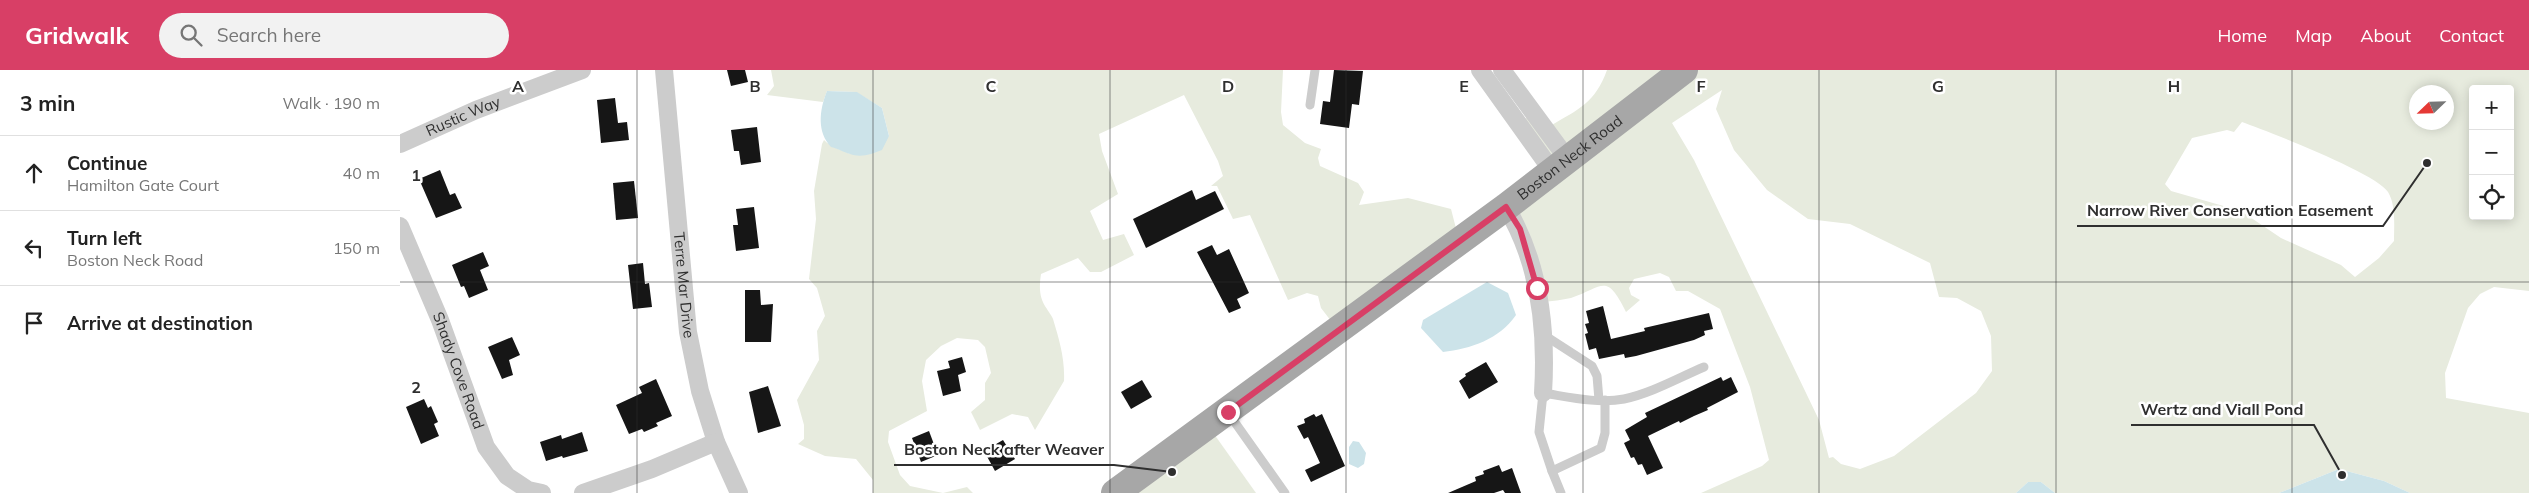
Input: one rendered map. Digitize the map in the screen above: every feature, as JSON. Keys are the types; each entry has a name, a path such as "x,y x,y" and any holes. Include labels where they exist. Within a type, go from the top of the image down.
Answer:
{"main road":[{"name":"Boston Neck Road","path":"1116,493 1140,484 1228,412 1561,166 1684,70"}],"street":[{"name":"Rustic Way","path":"400,144 476,110 582,70"},
{"name":"Terre Mar Drive","path":"664,70 688,332 700,390 716,442 739,493"},
{"path":"1480,70 1518,123 1561,166"},
{"path":"1502,70 1533,112 1561,166"},
{"path":"1518,123 1533,112"},
{"path":"1506,207 1520,229 1537,288 1543,335 1543,392"},
{"name":"Shady Cove Road","path":"400,226 440,320 486,446 507,476 528,490 542,493"},
{"path":"582,493 652,469 716,442"}],"lane":[{"path":"1310,105 1314,70"},
{"path":"1543,335 1592,366 1602,400 1605,434 1601,448 1552,471"},
{"path":"1561,493 1539,432 1543,392 1602,400 1623,399 1644,393 1704,367"},
{"path":"1228,412 1285,493"}],"shaded area":[{"path":"771,70 1283,70 1281,112 1283,125 1305,143 1321,149 1318,158 1320,166 1358,183 1364,192 1359,205 1408,198 1451,209 1459,240 1338,330 1321,308 1318,296 1307,293 1288,300 1250,215 1233,219 1217,186 1211,186 1223,176 1218,161 1184,95 1099,134 1102,151 1118,194 1090,211 1103,240 1124,234 1134,255 1101,272 1090,272 1078,258 1041,274 1041,297 1052,318 1057,334 1063,357 1064,381 1035,430 1028,417 1012,414 980,430 971,412 985,400 985,383 991,373 985,347 978,340 957,338 941,346 926,360 922,381 927,411 889,431 888,442 900,475 910,486 943,493 873,493 873,480 856,459 825,456 798,444 804,439 804,425 797,400 819,360 817,331 825,316 817,288 809,279 816,219 814,191 822,144 824,140 833,147 850,154 889,136 882,108 856,92 827,91 823,102 767,95 774,86"},
{"path":"1607,70 2529,70 2529,291 2494,287 2480,294 2468,308 2445,373 2446,398 2529,413 2529,493 2410,493 2384,481 2339,469 2279,493 2055,493 2041,482 2028,482 2016,493 1701,493 1762,466 1769,460 1750,387 1720,309 1688,291 1676,291 1669,277 1660,273 1634,279 1629,288 1631,295 1640,300 1626,312 1614,291 1609,287 1603,286 1571,298 1543,302 1511,206 1559,171 1525,119 1529,114 1550,126 1578,110 1597,90","holes":["1722,90 1716,109 1734,150 1767,190 1808,219 1850,224 1930,263 1939,297 1957,298 1981,311 1991,336 1992,371 1976,393 1894,456 1860,469 1841,464 1833,457 1829,458 1819,420 1694,160 1672,123","2242,122 2320,153 2364,174 2379,184 2391,197 2394,216 2394,241 2379,258 2355,277 2341,265 2281,238 2241,211 2171,191 2165,184 2192,138 2227,130 2234,132"]},
{"path":"1209,427 1256,493 1117,493"},
{"path":"967,487 973,493 943,493"}],"water":[{"path":"827,91 857,92 882,108 889,136 882,150 858,156 831,147 826,141 821,128 822,106"},
{"path":"1487,282 1508,293 1516,315 1502,330 1484,341 1464,348 1443,352 1421,328 1423,320"},
{"path":"1353,441 1359,442 1366,453 1364,464 1358,468 1349,464 1349,447"},
{"path":"2339,469 2384,481 2410,493 2279,493"},
{"path":"2028,482 2041,482 2055,493 2016,493"}],"building":[{"path":"727,70 745,70 748,82 731,86"},
{"path":"1334,70 1363,71 1359,105 1352,104 1349,128 1320,124 1323,101 1330,102"},
{"path":"615,98 618,123 627,122 629,140 601,143 597,100"},
{"path":"757,127 761,162 741,165 739,151 734,151 731,130"},
{"path":"440,170 450,195 455,193 462,208 436,218 419,179"},
{"path":"634,181 638,218 616,220 613,183"},
{"path":"1192,190 1196,200 1215,191 1224,209 1146,248 1133,219"},
{"path":"754,207 759,248 736,251 733,225 738,225 736,209"},
{"path":"1212,245 1217,255 1229,249 1249,293 1237,299 1241,308 1229,313 1197,252"},
{"path":"483,252 489,266 480,270 488,290 469,298 464,286 461,287 452,265"},
{"path":"643,263 645,284 649,283 652,307 633,309 628,265"},
{"path":"745,290 760,290 761,305 773,304 771,342 745,342"},
{"path":"1603,306 1611,339 1645,331 1644,328 1709,313 1713,329 1704,331 1705,335 1694,340 1636,356 1625,358 1624,354 1599,359 1596,348 1589,350 1585,334 1588,333 1585,324 1589,323 1586,311"},
{"path":"512,337 520,355 509,360 513,375 502,379 488,347"},
{"path":"962,357 966,372 958,375 961,391 943,396 937,371 950,368 948,361"},
{"path":"1486,362 1498,382 1469,399 1459,381 1466,376 1465,374"},
{"path":"1721,377 1723,381 1731,377 1738,392 1707,408 1708,410 1648,436 1663,468 1647,475 1642,464 1638,465 1634,457 1631,458 1624,443 1630,440 1625,430 1647,417 1645,413"},
{"path":"656,379 672,416 656,423 658,426 644,432 642,429 629,434 616,405 642,393 639,387"},
{"path":"1142,380 1152,397 1131,409 1121,392"},
{"path":"768,386 781,426 758,433 749,392"},
{"path":"424,399 428,408 431,406 438,422 434,424 439,436 421,444 406,407"},
{"path":"1314,414 1316,417 1322,414 1345,466 1311,482 1305,470 1320,463 1308,437 1304,439 1297,426 1305,423 1304,419"},
{"path":"929,431 938,455 921,462 912,438"},
{"path":"582,432 588,451 546,461 540,442 561,435 562,439"},
{"path":"1003,440 1015,459 995,471 984,451"},
{"path":"1499,465 1502,472 1512,468 1521,493 1505,493 1503,490 1494,493 1448,493 1476,481 1475,477 1484,474 1483,471"}],"place":[{"name":"Narrow River Conservation Easement","path":"2427,163"},
{"name":"Boston Neck after Weaver","path":"1172,472"},
{"name":"Wertz and Viall Pond","path":"2342,475"}],"route":[{"path":"1228,412 1506,207 1520,229 1537,288"}]}
